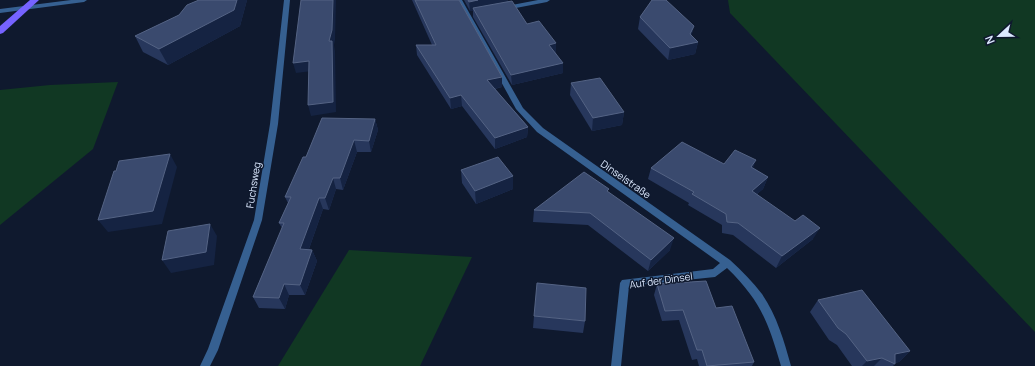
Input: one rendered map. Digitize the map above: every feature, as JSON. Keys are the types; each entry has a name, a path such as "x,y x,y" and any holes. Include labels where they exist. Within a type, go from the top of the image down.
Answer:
{"main road":[{"path":"0,31 35,0"}],"street":[{"path":"0,11 84,0"},
{"name":"Fuchsweg","path":"205,366 213,350 258,220 274,124 287,0"},
{"name":"Dinselstraße","path":"459,0 472,14 520,109 540,130 727,263 746,280 762,301 776,333 786,366"},
{"path":"497,10 547,0"},
{"name":"Auf der Dinsel","path":"616,366 625,283 715,273 727,263"}],"green space":[{"path":"728,0 1035,0 1035,332 730,13"},
{"path":"118,82 93,149 0,225 0,90 50,85"},
{"path":"349,250 472,257 420,366 278,366"}],"building":[{"path":"199,0 237,0 234,10 159,49 135,36 179,15 187,5"},
{"path":"301,0 333,0 332,30 329,41 332,41 333,102 308,105 309,61 293,63"},
{"path":"415,0 459,0 502,77 487,80 528,127 495,138 461,95 450,98 416,45 436,45"},
{"path":"652,0 666,0 694,26 690,34 698,42 670,48 640,17"},
{"path":"512,1 527,24 539,21 556,43 549,45 563,63 511,75 473,8"},
{"path":"600,78 624,112 593,118 571,83"},
{"path":"322,118 375,119 369,141 354,140 340,178 333,178 325,198 319,198 300,249 312,250 300,285 284,284 279,298 253,297 284,223 279,223 291,197 285,197 303,157 306,157"},
{"path":"682,142 724,164 735,150 756,160 751,167 768,177 752,191 795,221 803,215 820,228 782,256 738,223 727,222 726,214 692,194 694,192 651,168"},
{"path":"170,154 153,211 98,220 114,171 116,171 119,161"},
{"path":"498,157 513,176 475,191 461,170"},
{"path":"584,172 609,189 607,191 674,238 651,260 590,213 534,210"},
{"path":"210,224 206,252 162,260 168,231"},
{"path":"706,281 716,308 732,306 754,362 707,366 702,350 697,350 683,310 665,311 657,284"},
{"path":"537,283 586,288 585,321 534,316"},
{"path":"862,290 910,351 895,354 895,364 882,358 867,361 846,334 838,328 818,300"}]}
